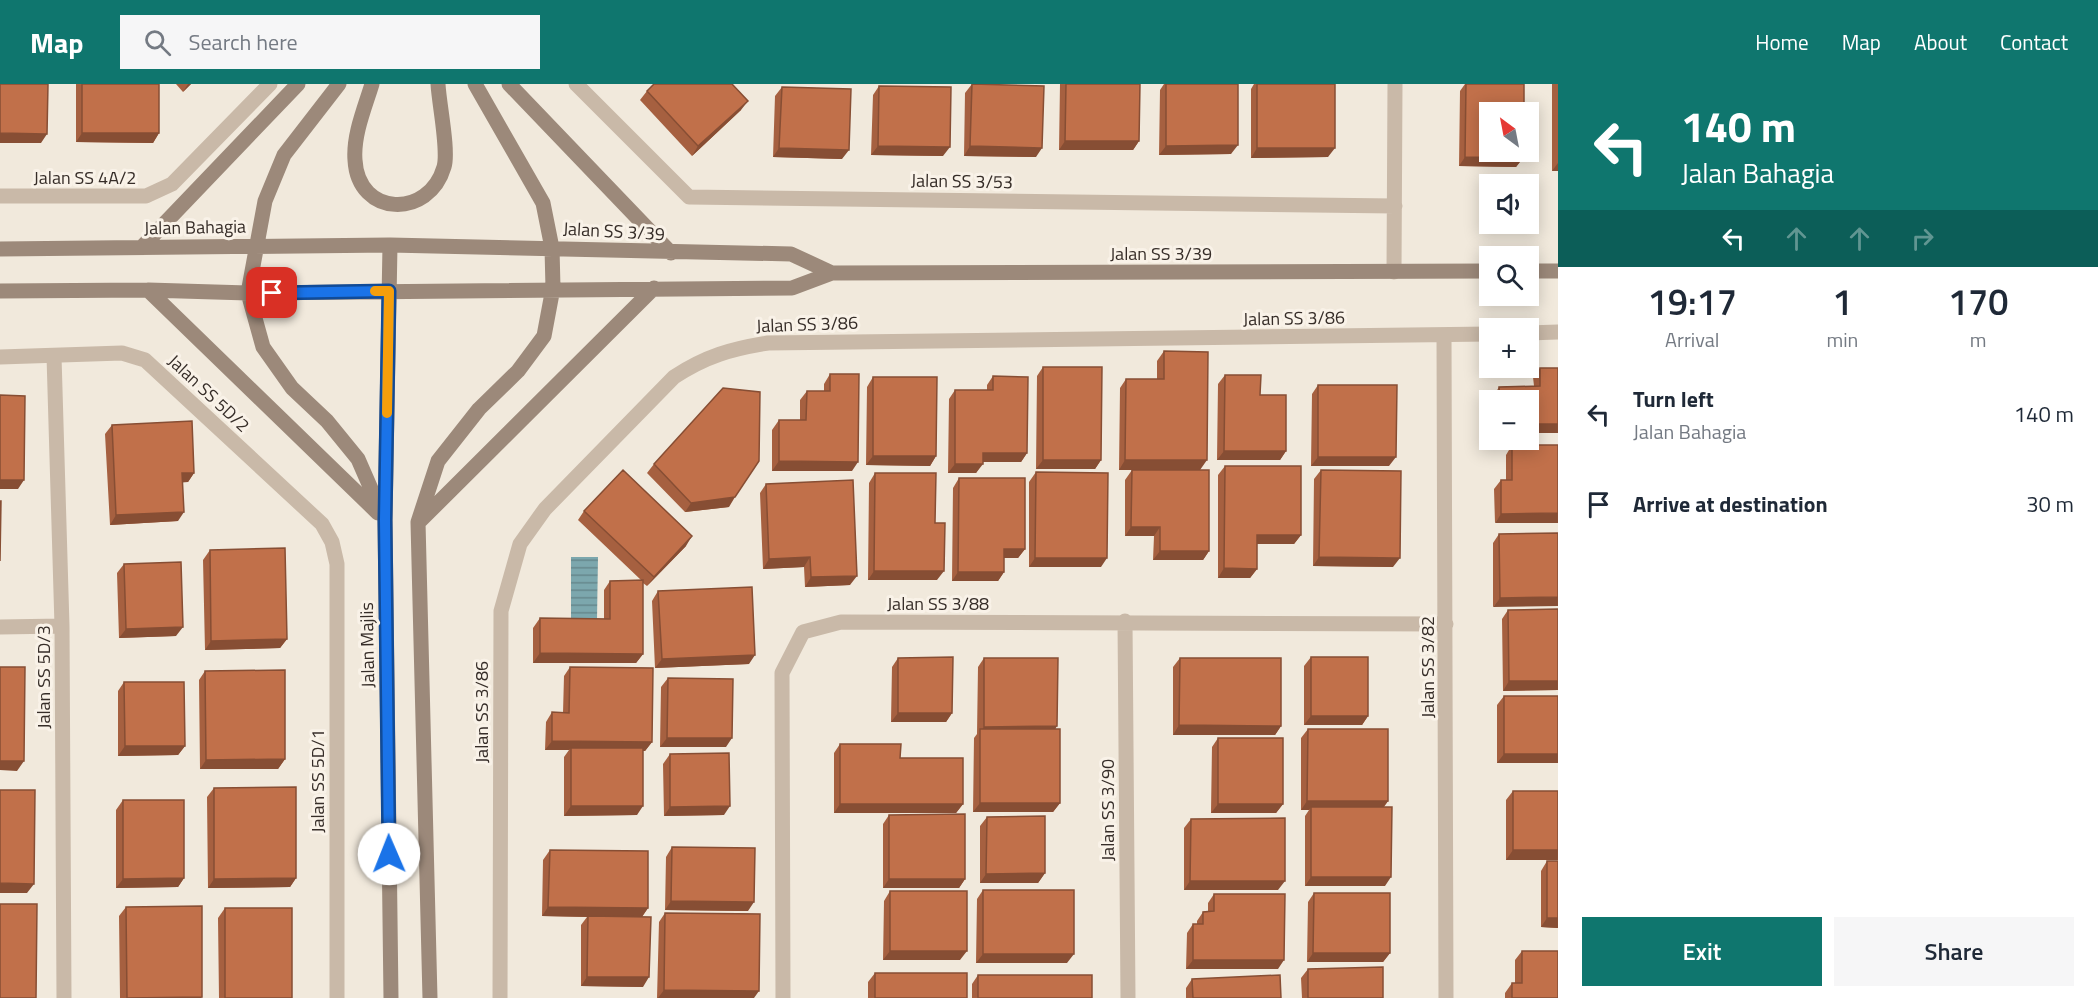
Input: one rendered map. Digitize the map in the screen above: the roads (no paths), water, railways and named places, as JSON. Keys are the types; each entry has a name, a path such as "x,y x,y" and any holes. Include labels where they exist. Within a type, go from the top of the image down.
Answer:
{"main road":[{"path":"142,247 298,84"},
{"path":"339,84 284,156 265,201 248,293 263,347 292,388 327,421 358,459 385,520"},
{"path":"372,84 360,126 355,161 365,190 388,206 408,204 435,189 445,165 438,84"},
{"path":"430,998 418,522 438,461 479,409 518,371 544,336 553,288 552,248 543,203 475,84"},
{"path":"509,84 671,253"},
{"name":"Jalan Bahagia","path":"0,249 390,245"},
{"name":"Jalan SS 3/39","path":"390,245 791,254 832,273"},
{"name":"Jalan Majlis","path":"390,245 385,520 391,998"},
{"name":"Jalan SS 3/39","path":"389,291 792,288 832,273 1479,271"},
{"path":"1539,271 1558,271"},
{"path":"418,522 654,288"},
{"path":"0,291 148,290 248,293 389,291"},
{"path":"148,290 385,520"}],"street":[{"name":"Jalan SS 4A/2","path":"0,196 146,196 172,184 270,84"},
{"name":"Jalan SS 3/53","path":"576,84 688,197 1395,206"},
{"path":"1394,272 1395,84"},
{"path":"1539,333 1558,332"},
{"name":"Jalan SS 3/86","path":"500,998 501,611 510,576 520,544 545,509 674,377 699,361 732,349 768,343 1479,334"},
{"name":"Jalan SS 3/82","path":"1444,336 1446,998"},
{"name":"Jalan SS 5D/2","path":"0,357 122,353 145,360 322,524 332,542 337,564"},
{"name":"Jalan SS 5D/3","path":"54,356 62,626 64,998"},
{"name":"Jalan SS 5D/1","path":"337,564 337,998"},
{"name":"Jalan SS 3/88","path":"783,998 782,673 803,632 841,622 1125,621 1446,624"},
{"name":"Jalan SS 3/90","path":"1125,621 1128,998"},
{"path":"0,627 62,626"}],"water":[{"path":"571,557 598,557 597,619 571,619"}]}
